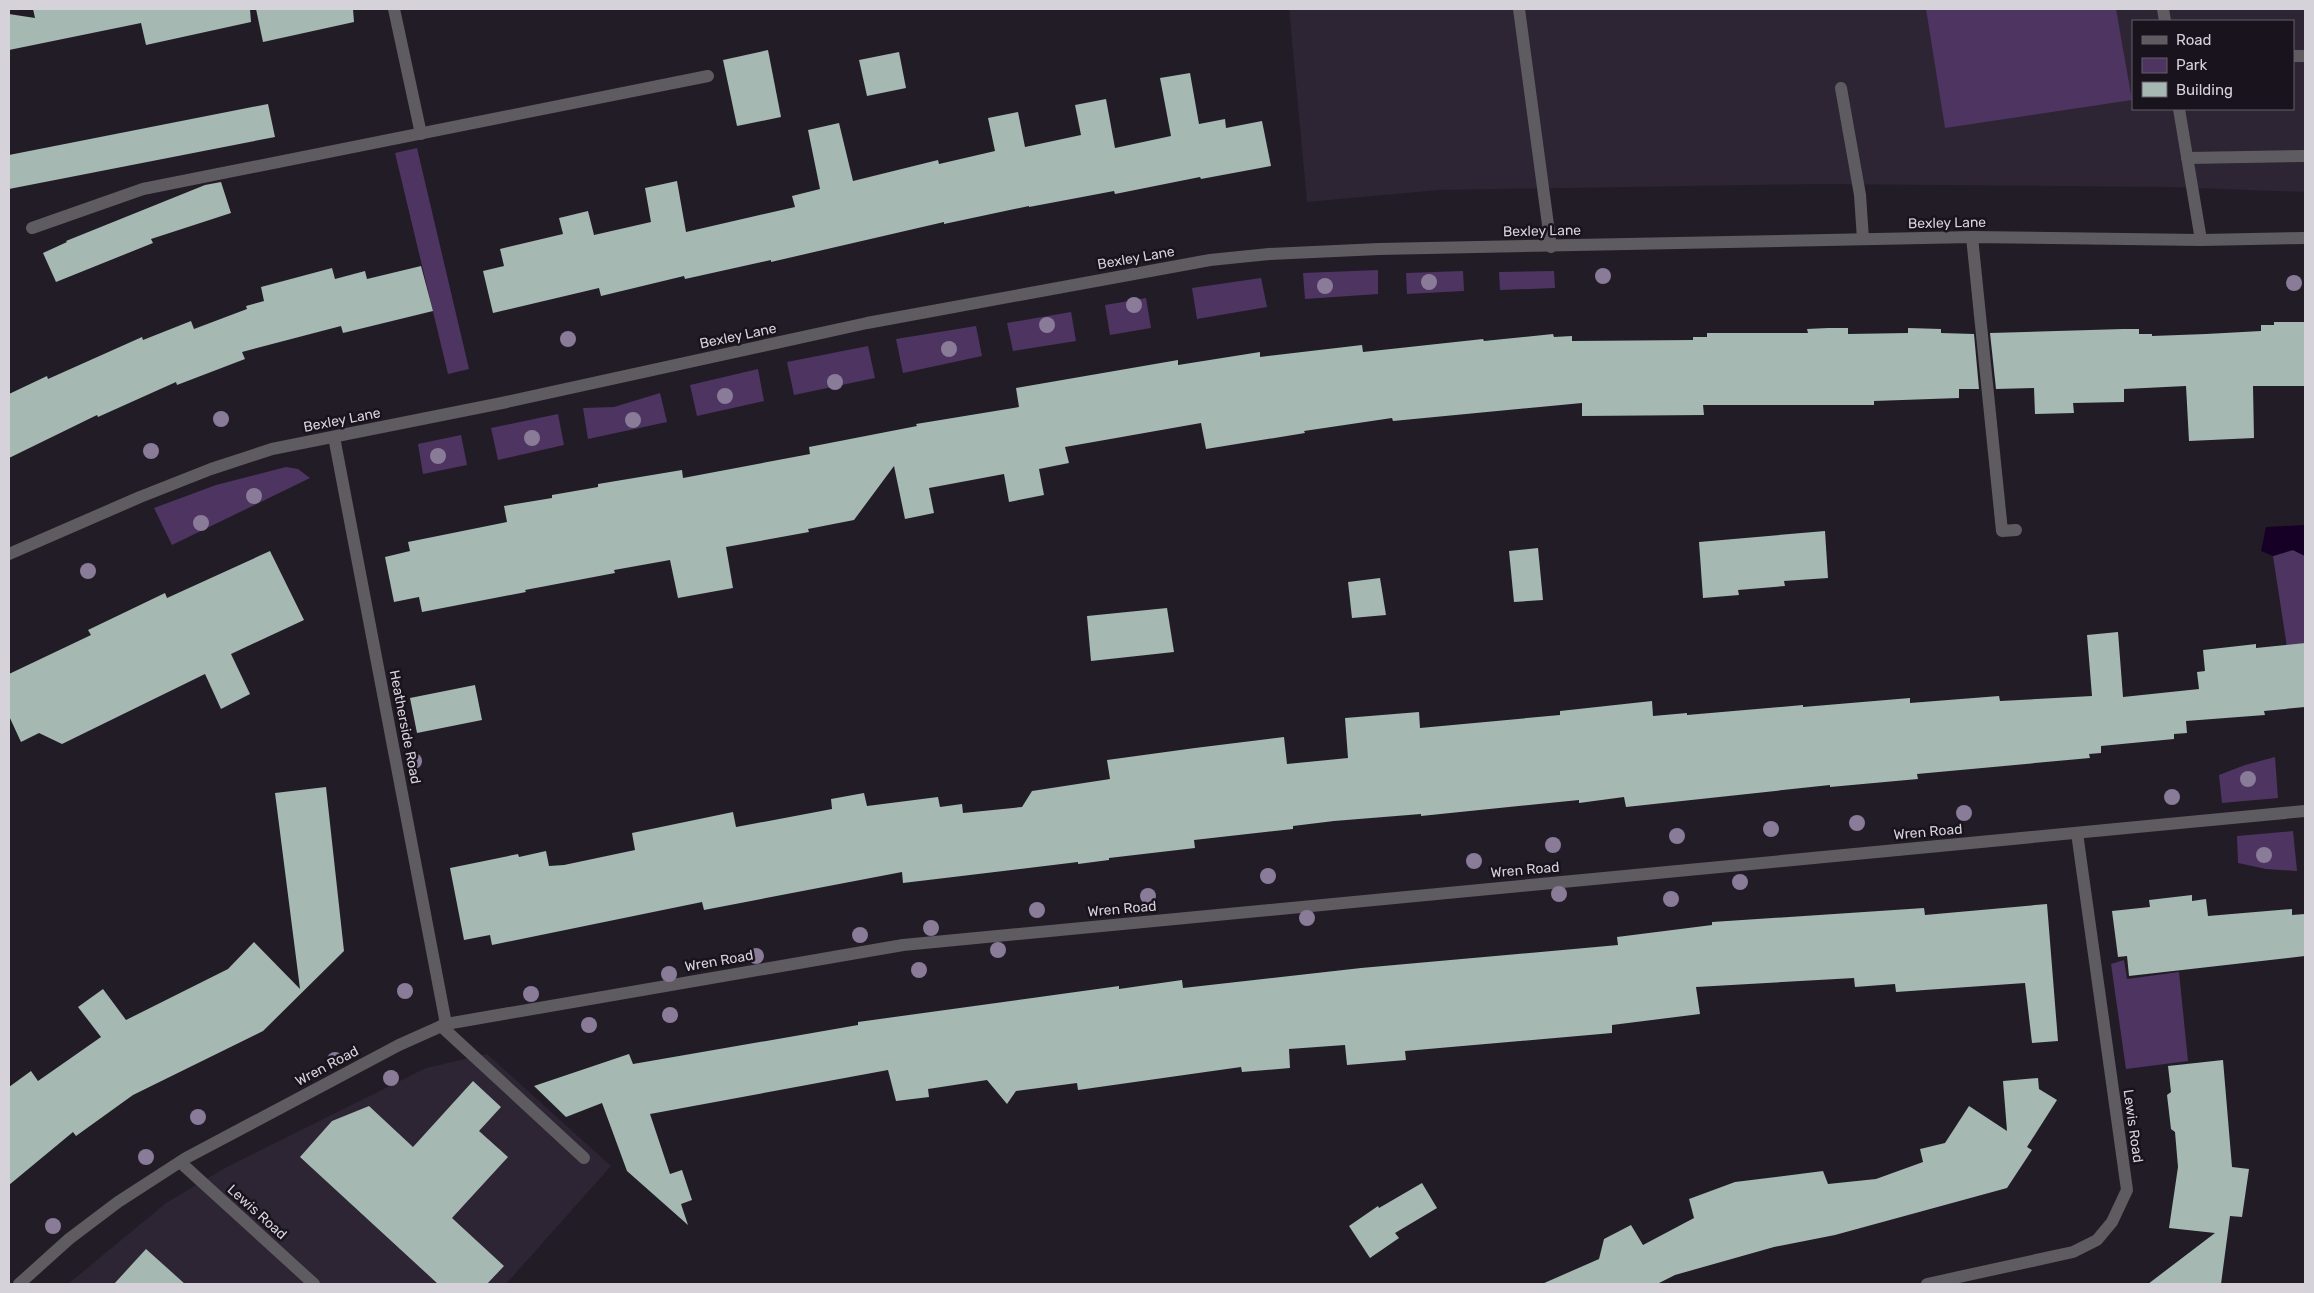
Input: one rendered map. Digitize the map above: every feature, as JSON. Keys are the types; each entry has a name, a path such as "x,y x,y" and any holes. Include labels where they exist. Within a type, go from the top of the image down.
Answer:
{"street":[{"path":"394,9 421,134"},
{"path":"1519,9 1551,247"},
{"path":"32,228 144,188 708,76"},
{"path":"1841,88 1860,195 1863,239"},
{"path":"2179,110 2200,240"},
{"path":"2187,158 2305,156"},
{"path":"1972,237 2002,531 2016,530"},
{"name":"Bexley Lane","path":"9,554 140,497 211,469 272,449 502,403 868,324 1210,260 1269,254 1379,249 1551,247 1863,239 1972,237 2200,240 2305,238"},
{"name":"Heatherside Road","path":"334,437 443,1025"},
{"name":"Wren Road","path":"19,1284 69,1239 118,1202 180,1162 399,1045 443,1025 902,945 2305,811"},
{"name":"Lewis Road","path":"1927,1284 2073,1252 2097,1240 2112,1222 2127,1190 2077,833"},
{"path":"443,1025 584,1158"},
{"name":"Lewis Road","path":"180,1162 314,1284"}],"shaded area":[{"path":"1289,9 2305,9 2305,192 2167,187 1818,184 1439,190 1307,202"},
{"path":"2305,525 2305,556 2293,550 2273,556 2261,551 2266,527"},
{"path":"487,1054 611,1166 506,1284 68,1284 166,1203 225,1168 426,1068"}],"green space":[{"path":"1926,9 2116,9 2132,100 1945,128"},
{"path":"417,148 469,369 448,374 395,153"},
{"path":"1378,270 1378,294 1305,299 1303,273"},
{"path":"1463,271 1464,291 1407,294 1406,273"},
{"path":"1554,271 1555,288 1500,290 1499,272"},
{"path":"1261,278 1267,307 1197,319 1192,288"},
{"path":"1146,298 1151,328 1110,335 1105,305"},
{"path":"1071,312 1076,341 1013,351 1007,323"},
{"path":"976,326 982,356 903,373 896,339"},
{"path":"868,346 875,378 794,395 787,362"},
{"path":"758,369 764,401 697,416 690,385"},
{"path":"660,393 667,422 588,439 583,408 614,407"},
{"path":"558,414 564,445 498,460 491,428"},
{"path":"461,435 467,465 423,474 418,444"},
{"path":"286,467 298,469 310,478 172,545 154,508 216,485"},
{"path":"2293,550 2305,556 2305,643 2300,644 2288,654 2273,556"},
{"path":"2275,757 2278,798 2222,803 2219,775 2245,765"},
{"path":"2293,831 2297,871 2266,869 2238,863 2237,836"},
{"path":"2124,960 2127,979 2179,972 2188,1061 2126,1069 2111,964"}],"building":[{"path":"33,9 250,9 251,22 146,45 141,23 9,50 9,14 35,18"},
{"path":"256,9 353,9 354,22 263,42"},
{"path":"768,50 781,117 737,126 723,60"},
{"path":"899,52 906,88 867,96 859,60"},
{"path":"1190,73 1199,124 1225,119 1226,128 1262,121 1271,166 1201,179 1200,177 1115,194 1114,191 1029,206 944,224 944,222 771,262 771,260 685,279 684,276 601,296 599,288 493,313 483,271 504,266 500,249 563,234 559,218 588,211 594,235 651,222 645,188 677,181 686,232 795,207 792,196 820,189 808,130 839,123 853,181 938,160 939,164 995,151 988,118 1018,112 1025,147 1081,135 1075,105 1106,99 1115,148 1171,136 1160,78"},
{"path":"268,104 275,137 9,189 9,155"},
{"path":"221,182 231,213 151,239 153,243 56,282 43,253 66,241 205,185"},
{"path":"421,266 433,311 343,333 341,326 242,352 245,359 177,385 176,382 98,417 97,415 9,458 9,394 47,376 48,379 142,337 143,340 191,321 194,329 247,309 246,306 264,301 261,287 332,268 335,279 365,271 367,279"},
{"path":"2274,322 2305,322 2305,386 2253,386 2254,438 2189,441 2186,386 2124,389 2124,402 2073,403 2074,413 2035,414 2034,388 1996,389 1990,333 2139,329 2139,334 2152,334 2152,336 2206,334 2261,331 2261,325 2274,325"},
{"path":"1848,328 1848,334 1908,333 1908,328 1941,329 1941,333 1974,334 1979,389 1959,389 1959,398 1874,401 1874,405 1703,405 1704,415 1582,416 1582,403 1393,421 1392,418 1304,431 1305,433 1206,449 1201,423 1065,447 1069,463 1039,469 1044,495 1009,502 1004,474 929,488 934,513 905,519 894,466 854,520 808,529 809,532 726,547 733,588 678,598 670,560 614,570 615,573 525,590 526,592 422,612 419,597 394,602 385,557 410,551 408,542 507,522 504,506 552,498 552,495 598,487 598,484 682,470 683,478 810,454 809,447 917,426 916,424 1019,407 1016,388 1178,360 1178,365 1260,352 1260,357 1362,345 1363,352 1483,339 1484,341 1553,334 1554,337 1572,336 1572,341 1693,340 1693,337 1707,337 1707,333 1808,333 1807,329"},
{"path":"1825,531 1828,578 1784,581 1785,586 1738,590 1739,595 1703,598 1699,542"},
{"path":"1538,548 1543,600 1514,602 1509,551"},
{"path":"270,551 304,620 231,654 250,694 221,709 205,674 62,744 39,733 21,742 9,716 9,674 91,635 88,630 165,593 167,598"},
{"path":"1380,578 1386,615 1352,618 1348,582"},
{"path":"1167,608 1174,652 1091,661 1087,616"},
{"path":"2118,632 2123,697 2199,689 2197,672 2205,671 2203,650 2256,644 2256,648 2305,643 2305,707 2264,711 2265,715 2186,721 2187,733 2174,734 2174,739 2101,746 2101,753 2089,754 2090,758 1917,774 1918,779 1830,787 1830,785 1626,807 1624,797 1579,803 1579,800 1421,816 1421,814 1334,821 1293,826 1293,829 1194,840 1195,848 1109,858 1109,860 1078,864 1078,862 903,883 902,872 704,910 702,902 492,945 490,935 464,940 450,868 518,854 519,857 546,851 549,866 564,865 635,850 632,833 733,812 736,827 832,809 831,799 864,793 867,806 938,797 940,807 962,804 963,813 1022,807 1032,791 1110,779 1107,760 1284,737 1287,764 1348,758 1345,718 1419,712 1420,728 1560,715 1560,711 1652,701 1653,716 1803,705 1803,707 1910,698 1910,703 1999,696 2000,701 2092,696 2087,635"},
{"path":"475,685 482,720 417,733 410,698"},
{"path":"326,787 344,951 263,1031 133,1095 76,1136 73,1132 9,1185 9,1087 31,1071 38,1081 101,1037 78,1007 103,989 126,1020 228,969 254,942 300,989 275,793"},
{"path":"2192,895 2192,901 2206,899 2208,916 2292,909 2292,915 2305,914 2305,956 2129,976 2127,956 2118,957 2112,911 2150,907 2149,900"},
{"path":"2047,904 2058,1041 2032,1043 2025,983 1896,992 1895,984 1855,987 1854,978 1696,987 1700,1014 1612,1025 1612,1033 1405,1051 1406,1060 1347,1065 1345,1045 1289,1049 1290,1068 1242,1072 1241,1067 1078,1090 1077,1083 1016,1091 1007,1104 987,1080 928,1089 929,1097 896,1101 888,1070 650,1114 670,1174 682,1170 692,1200 681,1204 688,1225 627,1171 602,1103 566,1117 534,1086 629,1054 633,1064 858,1025 858,1022 1119,986 1119,989 1182,980 1183,988 1361,968 1618,945 1617,937 1712,925 1712,922 1924,908 1925,915"},
{"path":"2223,1060 2232,1167 2249,1169 2242,1217 2230,1216 2221,1284 2148,1284 2215,1233 2169,1228 2178,1167 2175,1132 2171,1129 2167,1095 2171,1092 2168,1066"},
{"path":"2038,1078 2039,1089 2057,1100 2027,1147 2032,1150 2007,1188 1835,1235 1774,1247 1675,1275 1657,1284 1542,1284 1599,1259 1604,1239 1631,1225 1643,1245 1694,1218 1689,1199 1735,1182 1823,1171 1828,1184 1876,1179 1923,1162 1920,1149 1945,1143 1969,1106 2007,1131 2003,1081"},
{"path":"473,1081 501,1107 479,1131 508,1157 452,1218 504,1266 487,1284 438,1284 300,1157 332,1121 369,1106 413,1147"},
{"path":"1422,1183 1437,1208 1395,1233 1399,1238 1370,1258 1349,1226 1378,1206 1379,1208"},
{"path":"146,1249 185,1284 114,1284"}]}
